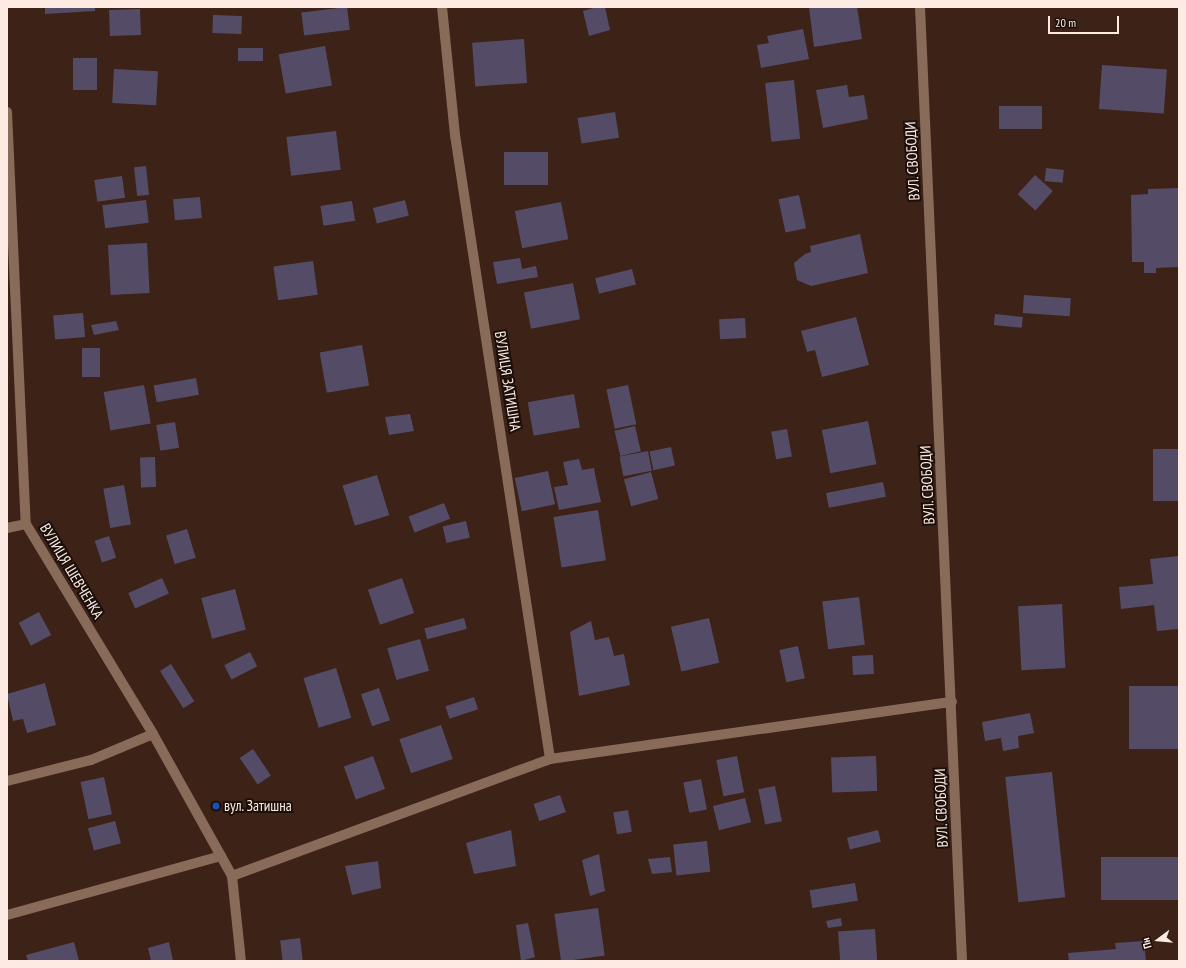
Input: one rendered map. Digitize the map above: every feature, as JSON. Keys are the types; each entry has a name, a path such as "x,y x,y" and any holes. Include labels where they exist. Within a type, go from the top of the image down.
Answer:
{"street":[{"name":"ВУЛИЦЯ ЗАТИШНА","path":"442,7 455,135 550,759"},
{"name":"ВУЛ. СВОБОДИ","path":"920,7 952,702 962,961"},
{"name":"ВУЛИЦЯ ШЕВЧЕНКА","path":"7,112 26,524 153,734 232,876 241,961"},
{"path":"7,528 26,524"},
{"path":"232,876 550,759 952,702"},
{"path":"7,781 91,760 153,734"},
{"path":"7,915 221,856"}],"building":[{"path":"45,7 95,7 95,11 45,14"},
{"path":"347,7 350,30 304,35 301,13"},
{"path":"597,7 605,7 610,30 589,36 583,11"},
{"path":"809,7 857,7 862,39 814,47"},
{"path":"140,9 141,35 110,36 109,10"},
{"path":"213,15 242,16 241,34 212,33"},
{"path":"803,29 809,59 761,68 757,45 769,43 767,36"},
{"path":"524,39 527,83 475,87 472,43"},
{"path":"325,46 332,85 286,94 279,54"},
{"path":"238,48 263,48 263,61 238,61"},
{"path":"73,58 97,58 97,90 73,90"},
{"path":"1102,65 1167,70 1164,113 1099,109"},
{"path":"114,69 158,71 156,105 112,103"},
{"path":"794,80 800,139 771,142 765,83"},
{"path":"847,85 849,97 864,95 868,119 823,128 816,90"},
{"path":"999,106 1042,106 1042,129 999,129"},
{"path":"615,112 619,138 582,144 577,118"},
{"path":"336,131 341,170 291,176 286,137"},
{"path":"504,152 548,152 548,185 504,185"},
{"path":"146,166 149,195 137,196 134,167"},
{"path":"1046,168 1064,170 1063,183 1045,181"},
{"path":"1035,175 1053,191 1035,210 1018,194"},
{"path":"122,176 125,198 97,202 94,180"},
{"path":"1179,188 1179,267 1156,268 1156,273 1144,273 1144,262 1132,262 1131,195 1148,194 1148,189"},
{"path":"799,195 806,228 786,233 778,199"},
{"path":"200,197 202,218 175,220 173,199"},
{"path":"146,200 149,223 105,228 102,205"},
{"path":"405,200 409,216 377,224 373,208"},
{"path":"352,201 355,221 324,226 320,206"},
{"path":"561,202 568,239 522,248 515,211"},
{"path":"860,234 868,273 811,286 797,280 794,263 805,254 811,252 810,246"},
{"path":"147,243 150,293 111,295 108,245"},
{"path":"520,258 522,269 536,266 538,277 497,284 493,262"},
{"path":"313,261 318,295 278,300 273,267"},
{"path":"632,269 636,285 599,294 595,278"},
{"path":"573,283 580,319 531,329 524,293"},
{"path":"1024,295 1071,298 1070,316 1023,313"},
{"path":"83,313 85,337 55,340 53,316"},
{"path":"995,314 1023,317 1022,328 994,325"},
{"path":"856,317 869,365 822,377 815,350 807,352 801,331"},
{"path":"745,318 746,338 720,339 719,319"},
{"path":"116,321 119,330 94,335 91,325"},
{"path":"362,345 369,385 327,393 320,352"},
{"path":"82,348 100,348 100,377 82,377"},
{"path":"196,378 199,395 157,402 154,385"},
{"path":"144,385 151,423 110,431 104,392"},
{"path":"628,385 636,424 615,429 606,390"},
{"path":"574,394 580,427 534,436 528,402"},
{"path":"410,414 414,431 389,435 385,417"},
{"path":"868,421 876,464 830,473 822,430"},
{"path":"175,422 179,448 160,451 156,425"},
{"path":"635,426 641,451 620,456 615,431"},
{"path":"787,429 792,457 776,459 771,432"},
{"path":"671,447 675,466 653,470 649,452"},
{"path":"1153,449 1179,449 1179,501 1153,501"},
{"path":"648,451 652,471 623,476 620,457"},
{"path":"155,457 156,487 141,488 140,458"},
{"path":"579,459 582,470 594,468 601,502 559,510 554,487 568,485 563,462"},
{"path":"548,471 555,504 522,511 515,478"},
{"path":"651,472 658,499 631,506 624,479"},
{"path":"377,475 389,515 355,526 343,486"},
{"path":"883,482 886,497 829,508 826,493"},
{"path":"124,485 131,524 110,528 103,489"},
{"path":"444,503 450,519 415,532 409,517"},
{"path":"598,510 606,560 562,567 554,517"},
{"path":"466,521 470,538 446,543 443,526"},
{"path":"187,529 196,558 175,564 166,535"},
{"path":"109,536 116,558 102,563 95,541"},
{"path":"1179,556 1179,629 1157,631 1154,605 1121,609 1119,587 1153,584 1150,559"},
{"path":"162,578 169,594 135,609 128,593"},
{"path":"402,578 414,613 380,625 368,590"},
{"path":"235,589 246,630 212,639 201,598"},
{"path":"859,597 865,645 828,649 822,602"},
{"path":"1062,604 1065,668 1021,670 1018,606"},
{"path":"39,612 51,635 31,646 19,623"},
{"path":"464,618 467,629 427,639 424,629"},
{"path":"709,618 719,663 681,672 671,627"},
{"path":"591,621 595,640 609,637 614,656 624,654 630,685 579,696 570,632"},
{"path":"420,639 429,671 396,680 387,648"},
{"path":"798,646 805,678 786,682 779,650"},
{"path":"250,652 257,666 231,679 224,665"},
{"path":"873,655 874,674 853,675 852,656"},
{"path":"171,664 194,701 183,708 160,671"},
{"path":"336,668 351,718 319,728 303,678"},
{"path":"45,683 56,725 27,733 23,719 13,721 7,694"},
{"path":"1129,686 1179,686 1179,749 1129,749"},
{"path":"379,688 390,720 372,726 361,694"},
{"path":"474,697 478,709 449,719 445,706"},
{"path":"1030,713 1034,733 1018,736 1019,748 1003,751 1001,738 985,741 982,722"},
{"path":"441,725 453,759 411,773 399,739"},
{"path":"253,749 271,776 258,784 240,758"},
{"path":"373,756 385,789 356,799 344,767"},
{"path":"737,756 744,792 723,796 716,760"},
{"path":"876,756 877,791 832,793 831,758"},
{"path":"1052,772 1065,897 1018,902 1005,777"},
{"path":"104,777 112,814 88,819 81,782"},
{"path":"701,779 707,809 689,813 683,782"},
{"path":"775,786 782,821 765,825 758,789"},
{"path":"560,795 566,812 539,821 534,804"},
{"path":"745,798 751,822 719,830 713,806"},
{"path":"628,810 632,832 617,834 613,813"},
{"path":"115,821 121,843 94,850 88,828"},
{"path":"511,830 516,866 474,874 466,843"},
{"path":"878,830 881,842 850,849 847,838"},
{"path":"707,841 710,872 676,875 673,845"},
{"path":"599,854 605,891 590,896 582,860"},
{"path":"670,857 672,872 652,874 648,859"},
{"path":"1101,857 1179,857 1179,900 1101,900"},
{"path":"378,861 381,888 352,895 345,866"},
{"path":"855,883 858,901 812,908 810,890"},
{"path":"598,908 605,956 561,961 554,914"},
{"path":"841,918 842,926 828,928 826,921"},
{"path":"528,923 535,957 521,961 516,925"},
{"path":"875,929 877,961 840,961 838,932"},
{"path":"300,938 303,961 283,961 280,940"},
{"path":"1144,941 1146,961 1069,961 1068,953 1116,949 1115,943"},
{"path":"74,942 79,961 28,961 26,955"},
{"path":"169,942 173,961 151,961 148,948"}],"place":[{"name":"вул. Затишна","path":"216,806"}]}
